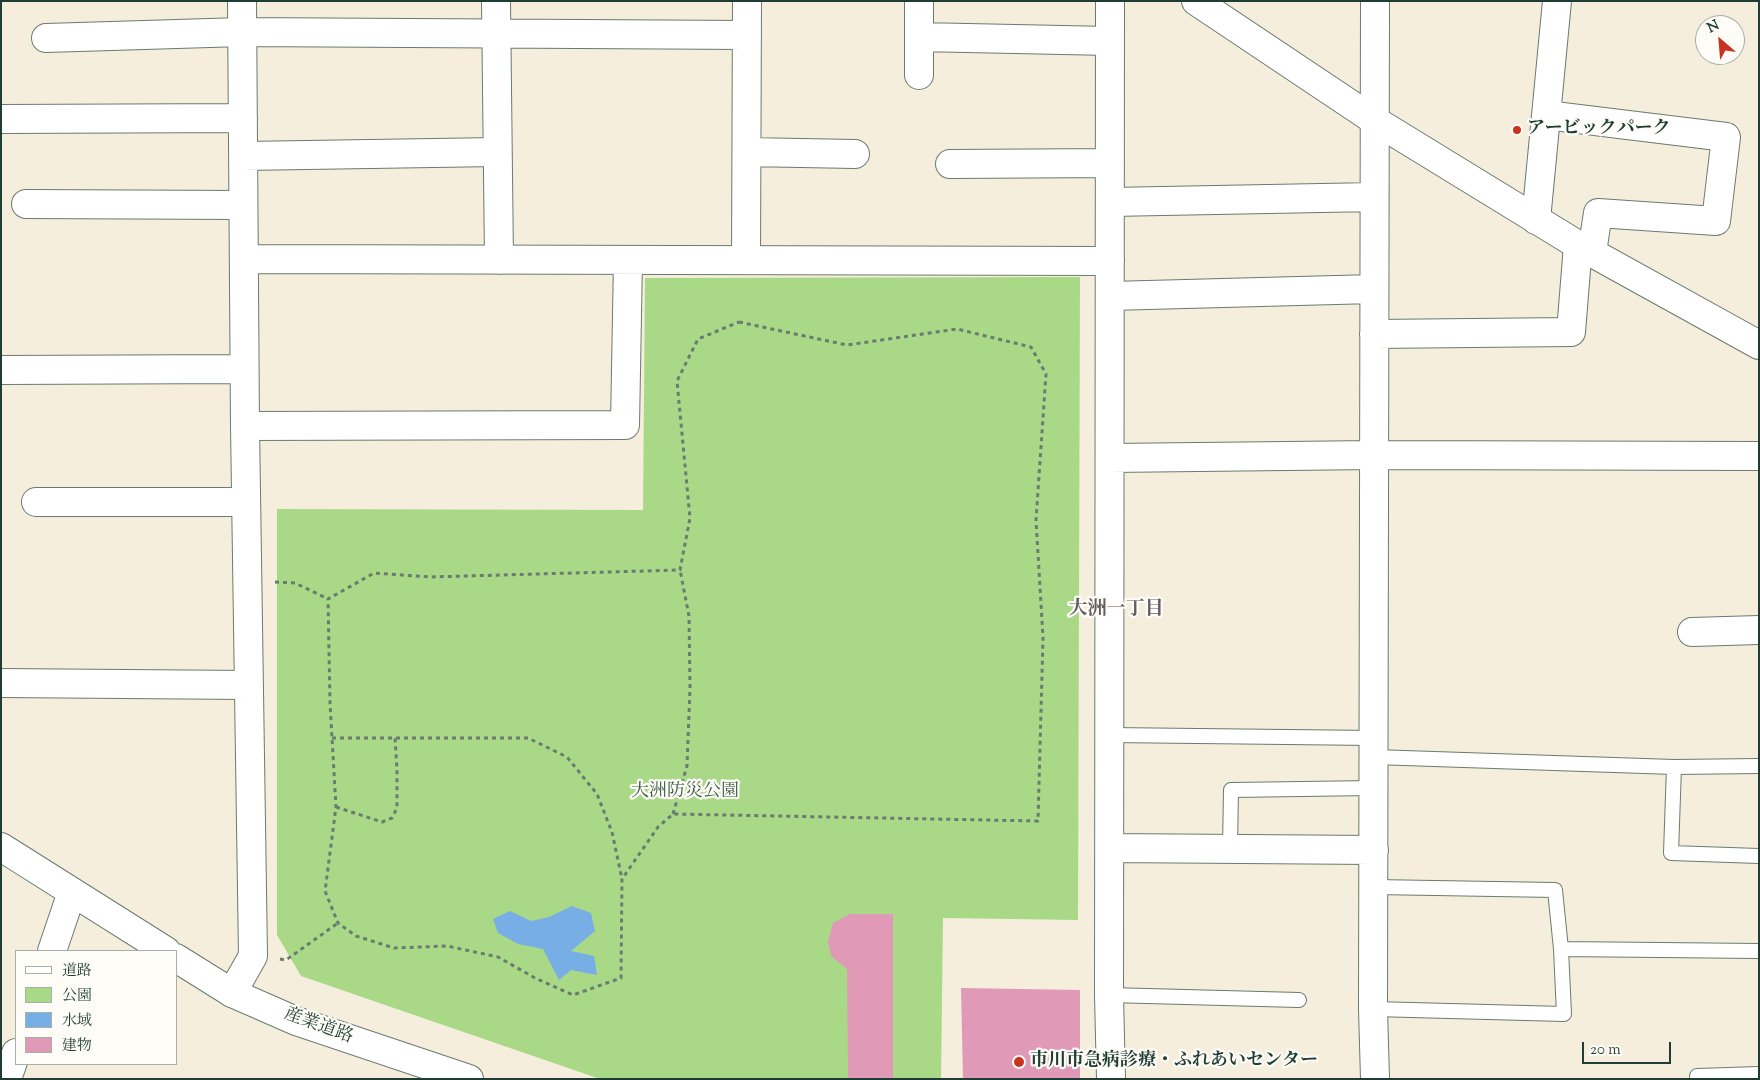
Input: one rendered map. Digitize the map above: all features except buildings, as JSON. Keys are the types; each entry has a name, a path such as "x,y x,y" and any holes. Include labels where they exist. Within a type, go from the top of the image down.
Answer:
{"street":[{"path":"232,993 253,956 244,369 242,1"},
{"path":"496,1 499,260"},
{"path":"746,260 747,1"},
{"path":"919,1 919,75"},
{"path":"1110,1 1109,995 1111,1079"},
{"path":"1375,1 1373,1009 1376,1079"},
{"path":"1536,220 1557,1"},
{"path":"1198,2 1374,120 1536,220 1759,345"},
{"path":"46,38 242,32 747,35"},
{"path":"919,37 1110,41"},
{"path":"1374,334 1571,332 1585,248 1598,213 1716,221 1726,137 1546,115"},
{"path":"1,119 243,118"},
{"path":"243,156 497,152"},
{"path":"747,152 854,154"},
{"path":"950,164 1110,163"},
{"path":"1110,202 1374,197"},
{"path":"26,204 243,205"},
{"path":"244,259 1110,261"},
{"path":"245,426 625,425 628,260"},
{"path":"1110,296 1374,289"},
{"path":"1,370 244,369"},
{"path":"1110,458 1374,455 1759,456"},
{"path":"36,502 246,502"},
{"path":"1692,632 1759,630"},
{"path":"1,683 249,686"},
{"path":"1,847 164,950"},
{"path":"1110,848 1374,850"},
{"path":"52,950 72,892"},
{"name":"産業道路","path":"178,959 232,993 296,1021 469,1079"},
{"path":"7,1079 15,1056"}],"lane":[{"path":"1110,735 1374,747 1674,767 1759,766"},
{"path":"1674,767 1671,853 1759,856"},
{"path":"1230,849 1231,790 1373,788"},
{"path":"1373,1009 1564,1014 1562,949 1555,890 1374,887"},
{"path":"1562,949 1759,951"},
{"path":"1109,995 1299,1000"},
{"path":"1697,1076 1759,1074"}],"path":[{"path":"622,879 658,827 673,814 687,766 690,688 689,616 680,570 690,518 677,381 698,339 739,322 847,345 957,329 1031,347 1046,374 1036,520 1043,638 1038,820 673,814"},
{"path":"328,599 374,573 430,577 680,570"},
{"path":"247,580 295,583 328,599"},
{"path":"328,599 332,738 336,807 325,890 338,923 356,936 394,948 447,946 498,957 534,978 573,995 621,978 622,879 612,832 597,794 567,757 528,738 332,738"},
{"path":"336,807 382,822 392,818 397,808 395,738"},
{"path":"253,956 286,960 338,923"}],"green space":[{"name":"大洲防災公園","path":"1080,277 1078,920 943,918 941,1079 600,1079 301,976 277,935 277,509 643,510 645,278"}],"water":[{"path":"572,906 591,913 595,931 571,951 594,956 597,975 571,970 559,980 543,949 518,944 498,933 493,919 510,911 531,921 549,917"}],"place":[{"name":"アービックパーク","path":"1517,130"},
{"name":"市川市急病診療・ふれあいセンター","path":"1019,1062"}],"district":[{"name":"大洲一丁目","path":"1116,611"}]}
